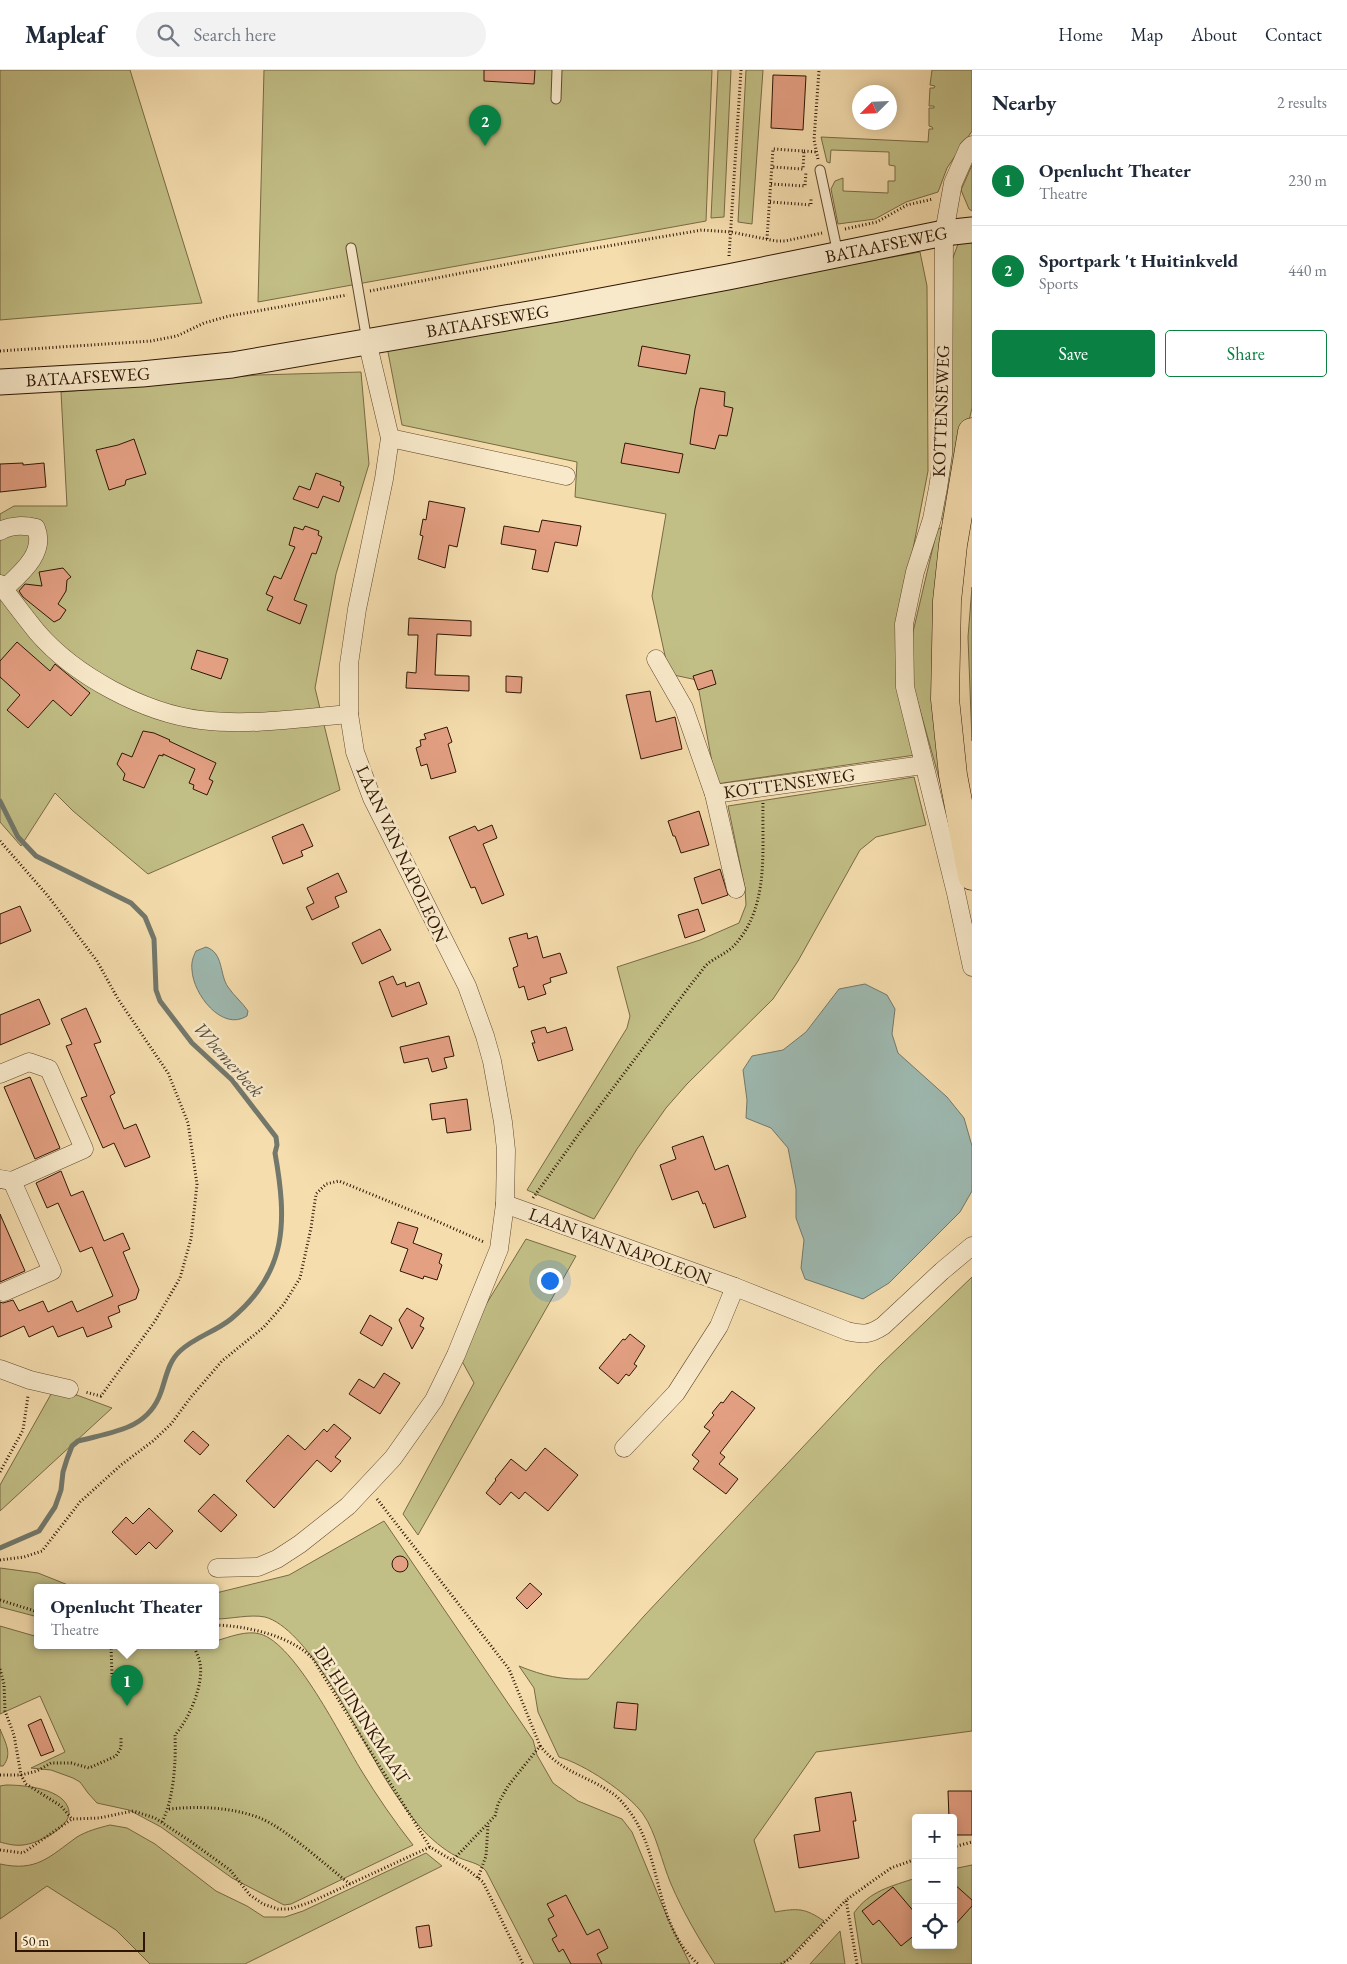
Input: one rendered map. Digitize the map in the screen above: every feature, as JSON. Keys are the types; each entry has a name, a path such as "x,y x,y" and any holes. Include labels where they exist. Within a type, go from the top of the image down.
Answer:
{"main road":[{"name":"BATAAFSEWEG","path":"0,382 142,374 223,366 728,277 835,243 972,230"},
{"name":"KOTTENSEWEG","path":"972,432 947,601 945,699 953,775 972,876"},
{"name":"KOTTENSEWEG","path":"957,525 963,623 963,700 972,781"}],"street":[{"name":"KOTTENSEWEG","path":"972,145 968,149 953,183 944,232 943,454 938,488 957,525 915,572 904,624 905,687 956,892 972,967"},
{"name":"LAAN VAN NAPOLEON","path":"217,1568 258,1567 277,1559 300,1544 368,1487 415,1429 434,1400 456,1355 499,1249 505,1204 506,1150 503,1122 492,1062 485,1036 467,986 372,798 355,752 350,714 349,681 352,643 384,479 390,438 367,341"},
{"path":"390,438 566,476"},
{"path":"0,531 6,528 27,526 36,528 40,537 39,547 29,563 2,586 38,633 65,659 102,684 159,712 201,720 245,722 350,714"},
{"name":"KOTTENSEWEG","path":"656,659 684,708 714,794 736,889"},
{"name":"KOTTENSEWEG","path":"714,794 923,765"},
{"path":"0,1074 29,1062 49,1069 84,1149 6,1180 52,1271 4,1292"},
{"name":"LAAN VAN NAPOLEON","path":"505,1204 859,1334 872,1333 893,1318 942,1271 972,1246"},
{"name":"LAAN VAN NAPOLEON","path":"624,1448 676,1393 720,1326 735,1287"},
{"path":"0,1369 30,1380 69,1389"}],"lane":[{"path":"556,99 557,70"},
{"path":"820,170 835,243"},
{"path":"351,248 367,341"}],"path":[{"path":"728,277 741,70"},
{"path":"819,70 814,140 820,170"},
{"path":"767,239 773,149 816,152"},
{"path":"803,169 804,151"},
{"path":"772,167 806,169 805,186"},
{"path":"771,184 812,187"},
{"path":"0,351 151,341 177,336 204,323 229,316 549,256 702,230 730,232 785,241 835,243 907,205 950,195"},
{"path":"770,202 811,205 812,196"},
{"path":"525,1211 583,1128 695,979 709,963 726,953 738,942 745,931 754,913 760,892 764,787"},
{"path":"0,841 48,896 97,961 118,999 168,1073 188,1123 197,1184 191,1239 180,1278 155,1321 101,1396 69,1389"},
{"path":"0,1560 24,1557 42,1551 80,1502 121,1464 153,1441 171,1424 222,1361 264,1327 284,1304 300,1278 316,1194 326,1184 339,1181 499,1249"},
{"path":"0,1472 23,1430 30,1380"},
{"path":"368,1487 509,1669 540,1746 562,1768 617,1797 637,1823 646,1846 670,1926 686,1954 698,1964"},
{"path":"0,1600 34,1611"},
{"name":"DE HUININKMAAT","path":"219,1626 236,1626 251,1630 288,1641 305,1650 314,1660 430,1847 467,1869 478,1878"},
{"path":"111,1649 112,1677"},
{"path":"162,1822 169,1808 176,1756 175,1735 185,1724 194,1706 200,1663 195,1649"},
{"path":"0,1669 4,1684 5,1711 14,1735 21,1776 26,1784 61,1806 72,1819"},
{"path":"0,1775 21,1776 37,1771 51,1763 71,1763 89,1768 116,1756 121,1748 121,1736"},
{"path":"452,1861 495,1816 498,1804 508,1786 540,1746"},
{"path":"169,1808 194,1807 232,1810 261,1819 294,1839 350,1884"},
{"path":"0,1850 23,1853 72,1819 98,1818 133,1811 162,1822 230,1870 250,1895 263,1904 278,1910 298,1907 430,1847"},
{"path":"488,1824 486,1856 478,1878 483,1882 523,1964"},
{"path":"957,1846 972,1842"},
{"path":"781,1964 790,1959 846,1900 891,1868 912,1861"},
{"path":"846,1900 857,1964"}],"shaded area":[{"path":"0,70 130,70 202,303 0,320"},
{"path":"264,70 712,70 706,221 258,302"},
{"path":"718,70 731,70 724,217 711,218"},
{"path":"746,70 763,70 752,224 738,222"},
{"path":"932,70 972,70 972,131 947,168 938,192 906,202 875,219 838,224 831,189 835,181 843,178 843,191 888,193 888,181 895,181 895,166 889,165 889,152 831,150 830,163 827,162 821,137 928,142 929,129 933,129 929,126 929,108 934,108 934,106 929,106 930,88 935,86 930,85"},
{"path":"972,165 972,211 969,209 961,190"},
{"path":"972,237 972,408 945,520 940,518 951,263 958,244"},
{"path":"920,252 927,286 928,471 904,596 915,755 716,784 697,680 669,674 652,596 666,514 575,497 577,462 402,425 387,347 598,311"},
{"path":"361,372 369,464 336,574 315,688 340,790 148,874 73,811 55,793 21,846 0,822 0,514 14,506 67,506 61,392 258,375"},
{"path":"945,528 955,835 913,685 911,657 913,632 937,530"},
{"path":"972,587 972,741 968,637"},
{"path":"914,777 926,825 876,837 860,850 798,961 773,999 687,1084 666,1108 637,1149 594,1219 527,1190 627,1028 630,1016 617,967 700,940 739,923 746,905 745,888 728,806"},
{"path":"526,1239 576,1256 418,1535 403,1514 474,1383 457,1352"},
{"path":"972,1277 972,1731 816,1752 754,1840 775,1912 801,1910 824,1921 783,1964 715,1964 676,1894 648,1821 627,1797 605,1780 581,1766 559,1757 538,1712 534,1688 519,1666 553,1677 588,1679 644,1616 879,1366"},
{"path":"55,1387 112,1408 0,1511 0,1485"},
{"path":"384,1521 533,1740 537,1755 553,1783 578,1801 622,1819 632,1832 668,1919 690,1964 534,1964 486,1871 437,1844 414,1820 384,1777 327,1679 312,1657 296,1639 281,1625 265,1617 219,1619 219,1592 289,1575"},
{"path":"0,1568 38,1573 66,1584 34,1584 34,1616 0,1607"},
{"path":"0,1626 34,1636 34,1649 219,1649 219,1640 238,1634 260,1634 274,1641 302,1673 373,1789 413,1845 291,1904 284,1905 232,1878 161,1827 129,1810 97,1803 80,1782 73,1778 51,1770 31,1768 65,1752 40,1696 0,1714"},
{"path":"0,1729 8,1752 3,1766 0,1766"},
{"path":"0,1786 42,1789 60,1797 66,1803 69,1811 68,1817 59,1829 36,1842 11,1845 0,1842"},
{"path":"110,1825 127,1828 155,1844 216,1891 247,1906 264,1917 285,1917 303,1911 426,1853 442,1866 245,1964 150,1964 116,1930 47,1886 0,1919 0,1864 24,1866 42,1861 77,1837"},
{"path":"972,1865 972,1964 862,1964 854,1913 874,1894 912,1879 912,1949 957,1949 957,1868"},
{"path":"840,1931 845,1964 810,1964"}],"water":[{"path":"206,947 216,954 225,982 248,1011 247,1016 238,1020 228,1019 210,1008 203,999 194,980 192,965 196,951"},
{"path":"865,984 887,995 895,1009 892,1034 898,1053 947,1097 964,1118 972,1146 972,1191 960,1212 889,1283 863,1299 805,1279 801,1268 804,1240 796,1218 796,1189 788,1148 771,1128 746,1118 747,1100 743,1070 752,1056 783,1050 806,1032 839,989"}],"building":[{"path":"484,70 535,70 534,84 484,81"},
{"path":"773,75 806,76 803,130 771,128"},
{"path":"642,346 690,355 686,374 638,366"},
{"path":"700,388 725,392 724,406 733,408 727,436 719,435 715,449 690,444"},
{"path":"134,439 146,474 126,480 125,485 109,490 96,450"},
{"path":"625,443 683,454 679,473 621,463"},
{"path":"23,463 23,465 44,463 46,487 0,492 0,464"},
{"path":"316,473 341,482 340,485 344,487 339,502 323,496 318,508 293,499 299,486 310,490"},
{"path":"429,501 465,508 457,547 449,545 445,568 418,559 423,536 420,535 423,519 426,520"},
{"path":"542,520 581,526 577,546 555,542 548,572 532,569 536,550 501,544 504,526 539,532"},
{"path":"305,526 319,531 318,535 322,537 316,554 312,553 294,600 307,605 300,624 267,610 273,597 266,594 274,576 281,579 295,547 289,545 294,527 303,530"},
{"path":"63,568 71,577 67,580 66,591 58,604 66,610 60,619 54,622 23,597 19,591 25,584 42,586 39,572"},
{"path":"409,618 471,621 471,636 437,634 435,675 469,676 469,691 406,688 407,672 416,673 418,635 408,635"},
{"path":"17,642 50,671 55,664 90,693 71,716 53,700 28,728 7,710 20,695 0,677 0,661"},
{"path":"197,650 228,659 221,679 191,669"},
{"path":"712,670 716,684 698,690 693,676"},
{"path":"506,676 522,677 521,693 506,692"},
{"path":"650,691 656,722 675,717 682,749 641,759 626,695"},
{"path":"447,727 452,742 448,744 456,772 431,779 427,764 421,766 416,748 421,746 420,740 426,739 424,734"},
{"path":"143,731 154,733 170,740 216,763 209,779 213,781 207,795 193,789 194,785 189,783 195,769 163,754 163,756 159,755 144,788 123,780 125,774 117,764 122,753 132,757"},
{"path":"699,811 709,845 681,853 668,821"},
{"path":"303,824 313,846 301,851 303,856 283,864 272,837"},
{"path":"492,825 497,838 483,844 504,895 482,904 475,887 471,888 449,837 475,826 478,831"},
{"path":"720,869 728,895 702,904 694,878"},
{"path":"338,873 347,892 335,897 339,907 312,920 306,907 314,903 307,888"},
{"path":"20,906 31,931 0,944 0,914"},
{"path":"698,909 705,931 685,938 678,915"},
{"path":"380,929 391,950 362,964 352,943"},
{"path":"527,933 528,939 537,936 543,958 560,953 567,973 550,978 551,982 543,985 546,994 528,1000 524,986 519,988 513,968 518,966 509,938"},
{"path":"393,976 397,985 405,982 406,987 419,982 427,1004 392,1017 379,982"},
{"path":"39,999 50,1024 0,1045 0,1015"},
{"path":"86,1008 101,1042 94,1044 115,1093 110,1096 124,1129 136,1124 150,1157 125,1167 114,1143 103,1148 81,1098 87,1096 66,1046 72,1044 61,1019"},
{"path":"545,1027 547,1033 566,1027 573,1050 538,1061 532,1043 535,1043 531,1031"},
{"path":"449,1036 454,1056 444,1058 447,1068 432,1072 428,1058 404,1063 400,1047"},
{"path":"30,1077 60,1148 35,1159 4,1087"},
{"path":"467,1099 471,1130 447,1133 445,1118 432,1120 430,1104"},
{"path":"703,1136 715,1170 728,1165 746,1217 714,1228 705,1203 703,1204 698,1191 672,1200 660,1165 676,1159 672,1147"},
{"path":"61,1171 71,1196 83,1191 104,1241 123,1233 130,1249 123,1252 139,1290 136,1299 118,1306 120,1312 108,1317 112,1327 87,1337 83,1327 58,1337 53,1326 29,1337 24,1326 0,1337 0,1302 13,1300 19,1311 43,1301 48,1312 72,1301 77,1312 113,1296 92,1247 80,1252 58,1203 47,1208 36,1183"},
{"path":"0,1214 25,1271 0,1282"},
{"path":"398,1222 418,1228 413,1243 442,1254 439,1263 442,1265 437,1280 424,1276 423,1279 400,1271 408,1249 391,1243"},
{"path":"407,1308 424,1318 420,1326 424,1328 412,1349 399,1320"},
{"path":"370,1315 392,1328 382,1346 360,1333"},
{"path":"630,1334 645,1346 634,1364 637,1366 629,1376 626,1374 618,1384 599,1368 623,1339 625,1340"},
{"path":"384,1373 400,1383 380,1414 349,1394 359,1379 374,1388"},
{"path":"732,1391 755,1408 720,1453 725,1457 719,1464 738,1479 726,1494 693,1469 699,1461 692,1455 710,1431 704,1427 714,1415 712,1413"},
{"path":"334,1424 351,1438 335,1457 341,1461 331,1472 317,1460 274,1508 246,1481 288,1435 305,1450 324,1429 327,1432"},
{"path":"193,1431 209,1445 200,1455 184,1441"},
{"path":"545,1448 578,1475 548,1511 525,1492 519,1499 511,1492 500,1505 486,1493 511,1459 526,1471"},
{"path":"214,1494 237,1515 221,1532 198,1511"},
{"path":"149,1508 173,1531 156,1549 149,1542 136,1555 112,1532 126,1517 133,1524"},
{"path":"400,1556 408,1564 400,1572 392,1564"},
{"path":"530,1583 542,1594 527,1609 516,1598"},
{"path":"617,1702 638,1704 636,1730 614,1728"},
{"path":"41,1719 54,1751 41,1756 28,1725"},
{"path":"948,1791 972,1791 972,1835 957,1835 957,1814 949,1814"},
{"path":"851,1792 856,1821 853,1821 859,1858 799,1868 794,1835 820,1831 815,1798"},
{"path":"893,1887 912,1909 912,1937 901,1946 879,1920 873,1925 862,1911"},
{"path":"957,1887 972,1900 972,1906 957,1923"},
{"path":"566,1895 587,1935 599,1929 608,1948 597,1954 602,1964 571,1964 563,1949 559,1952 552,1939 557,1936 548,1919 554,1916 547,1904"},
{"path":"429,1925 432,1946 419,1948 416,1927"}],"waterway":[{"name":"Whemerbeek","path":"0,801 18,837 36,856 131,903 145,917 154,939 156,990 160,1001 192,1043 232,1080 276,1137 275,1153 281,1201 279,1244 273,1264 264,1283 250,1301 225,1324 192,1342 176,1355 170,1365 155,1405 138,1422 116,1432 78,1441 72,1446 63,1472 61,1490 55,1507 39,1531 0,1548"}],"place":[{"name":"Sportpark 't Huitinkveld","path":"485,146"},
{"name":"Openlucht Theater","path":"127,1706"}]}
